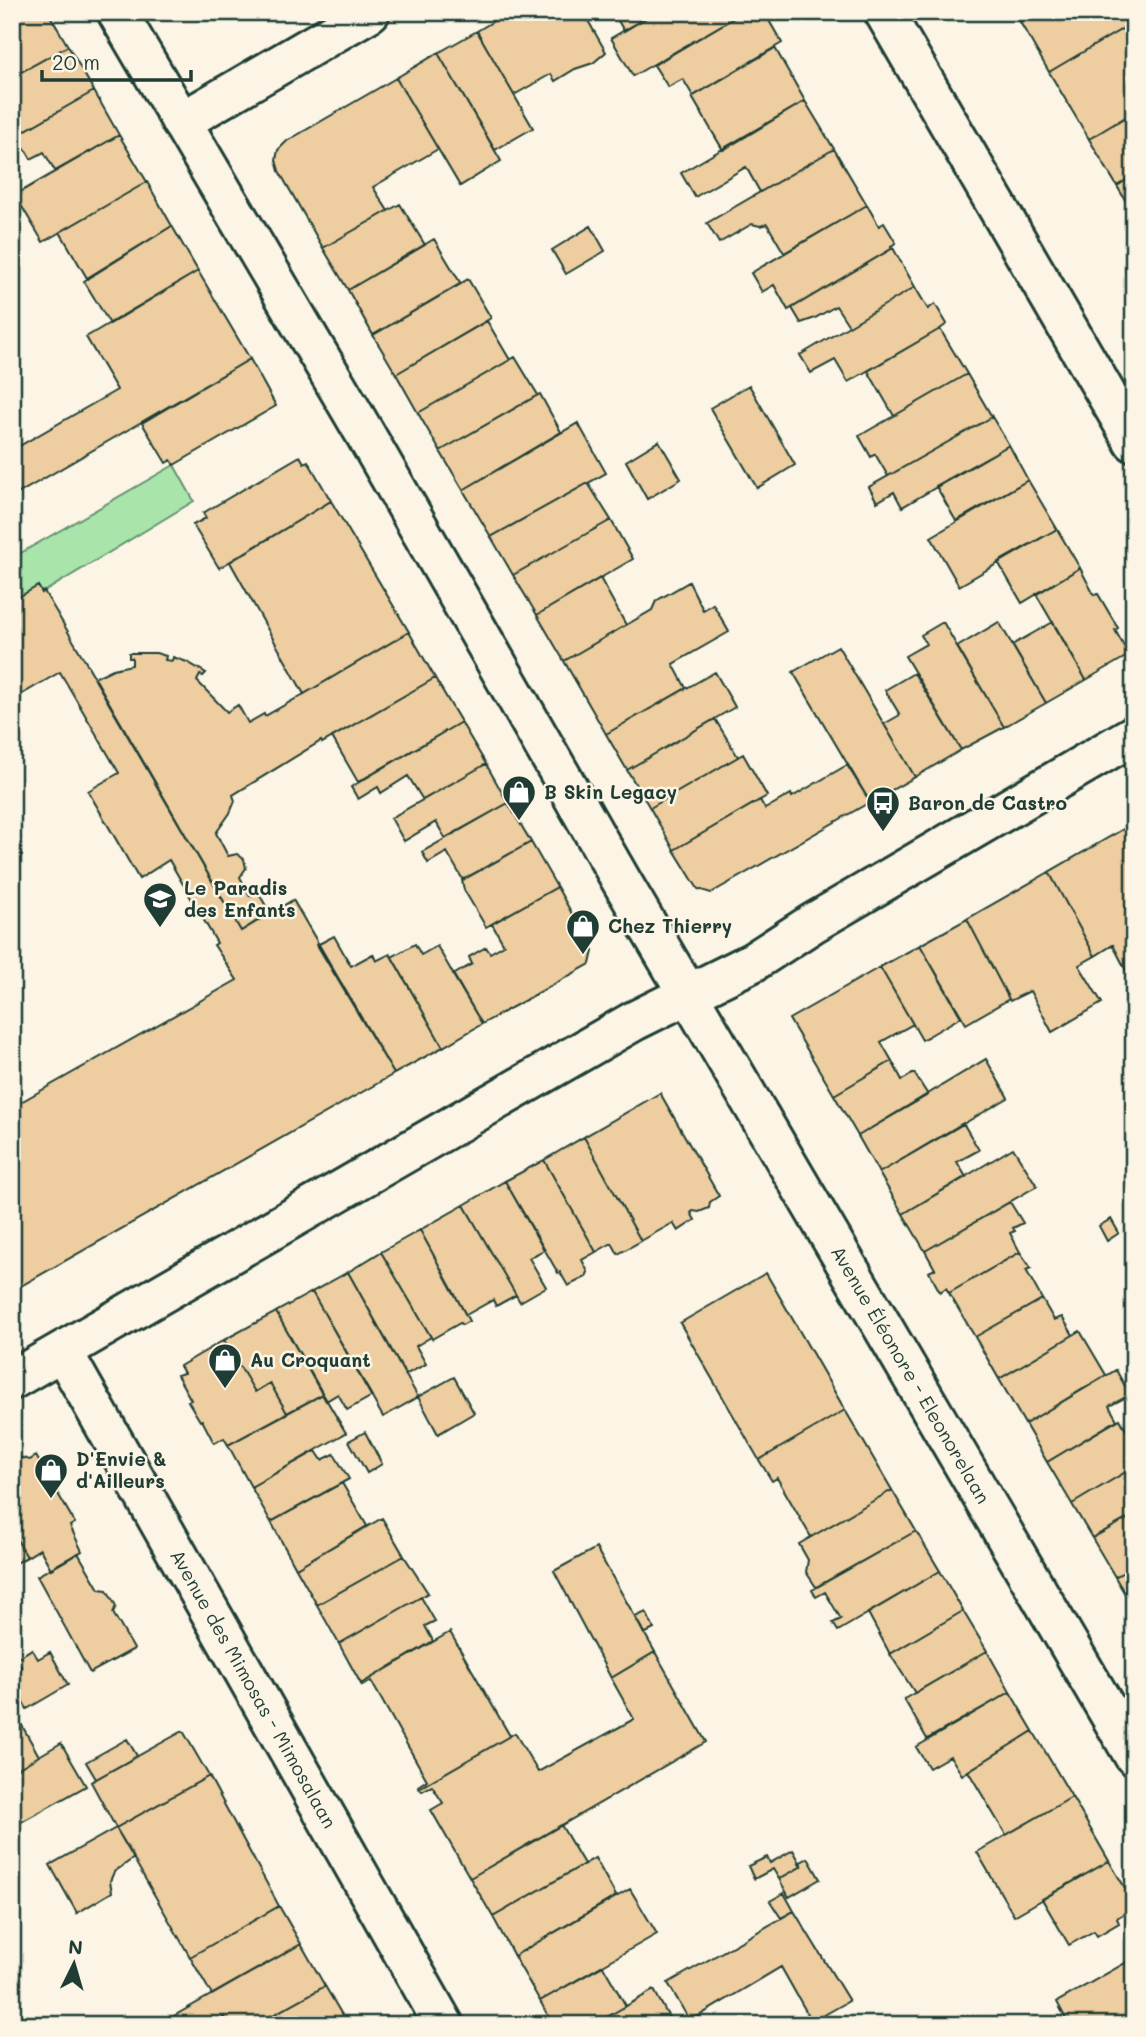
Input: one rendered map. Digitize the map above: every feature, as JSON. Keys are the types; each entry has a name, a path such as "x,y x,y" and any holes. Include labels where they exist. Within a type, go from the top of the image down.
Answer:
{"street":[{"name":"Avenue Éléonore - Eleonorelaan","path":"117,12 359,423 649,929 1134,1756"},
{"path":"181,122 370,12"},
{"path":"884,12 1134,442"},
{"path":"12,1380 634,1021 753,962 813,923 1134,735"},
{"name":"Avenue des Mimosas - Mimosalaan","path":"63,1352 444,2025"}],"green space":[{"path":"174,465 194,501 42,593 38,586 12,601 12,542 19,554"}],"building":[{"path":"12,12 48,12 68,46 12,77"},
{"path":"509,12 583,12 606,52 593,63 575,69 555,81 551,74 514,95 477,31"},
{"path":"613,12 656,12 624,31"},
{"path":"656,12 744,12 633,76 611,38"},
{"path":"744,12 764,12 782,43 693,96 683,79 668,87 654,65"},
{"path":"1014,12 1036,12 1020,22"},
{"path":"1036,12 1134,12 1134,22 1049,72 1020,22"},
{"path":"1134,22 1134,112 1089,139 1049,72"},
{"path":"477,31 533,128 495,150 438,53"},
{"path":"68,46 94,91 12,138 12,77"},
{"path":"775,48 805,101 723,150 692,97"},
{"path":"438,53 501,161 460,186 396,78"},
{"path":"396,78 438,149 373,187 388,211 323,248 279,171 276,160 278,150 287,141"},
{"path":"94,91 119,135 55,171 44,152 31,159 17,135"},
{"path":"805,101 834,149 760,192 746,167 695,197 681,173"},
{"path":"1134,112 1134,175 1117,186 1089,139"},
{"path":"119,135 147,182 43,242 15,195"},
{"path":"834,149 867,205 784,253 767,224 752,224 719,243 707,223"},
{"path":"1134,175 1134,215 1117,186"},
{"path":"147,182 172,226 87,278 60,232"},
{"path":"400,204 425,245 348,290 323,248"},
{"path":"867,205 879,226 884,223 896,243 891,246 893,248 788,310 774,285 762,292 751,273"},
{"path":"172,226 198,271 110,324 84,281"},
{"path":"591,226 605,251 566,274 552,250"},
{"path":"434,239 461,284 373,335 348,290"},
{"path":"893,248 915,287 849,326 836,306 801,323 792,308"},
{"path":"198,271 250,359 12,497 12,447 21,445 117,390 86,337"},
{"path":"468,279 491,318 396,374 373,335"},
{"path":"915,287 928,309 935,304 947,324 848,382 835,360 811,373 800,355"},
{"path":"487,321 510,360 418,413 396,374"},
{"path":"940,329 967,374 894,416 868,371"},
{"path":"515,357 538,395 440,451 418,413"},
{"path":"250,359 276,406 174,465 171,460 166,463 142,423"},
{"path":"967,374 992,417 888,476 875,454 871,457 859,436"},
{"path":"749,385 795,465 757,488 710,408"},
{"path":"540,394 561,432 463,490 440,451"},
{"path":"992,417 1009,445 902,507 894,492 877,502 869,487"},
{"path":"578,423 606,473 491,537 463,490"},
{"path":"659,441 681,479 647,499 626,461"},
{"path":"1009,445 1028,480 956,521 936,486"},
{"path":"300,456 304,463 308,461 331,501 219,568 193,525 206,518 203,513"},
{"path":"1028,480 1057,529 959,586 931,537"},
{"path":"588,483 611,520 513,575 491,537"},
{"path":"331,501 409,632 304,694 230,562"},
{"path":"611,520 633,559 537,615 513,575"},
{"path":"1057,529 1080,568 1022,603 998,562"},
{"path":"1080,568 1094,595 1098,594 1118,628 1115,630 1129,655 1086,680 1036,594"},
{"path":"600,578 626,625 564,661 537,615"},
{"path":"689,582 703,610 713,604 729,632 673,664 686,688 606,734 564,661 652,610 656,601"},
{"path":"38,586 42,593 44,591 241,931 293,900 394,1074 12,1291 12,1107 237,980 214,945 217,943 169,860 139,879 88,791 119,773 60,672 12,700 12,601"},
{"path":"943,622 1004,727 961,750 905,656 926,644 921,635"},
{"path":"999,622 1046,703 1004,727 957,647"},
{"path":"1053,622 1086,680 1046,703 1012,645"},
{"path":"409,632 435,678 322,743 321,741 233,795 235,801 230,813 216,833 228,856 237,854 244,859 246,868 240,877 250,896 258,892 270,913 241,931 94,678 113,669 132,665 129,653 156,653 166,656 165,660 172,661 173,657 206,673 200,675 197,681 227,712 238,705 248,723 304,694"},
{"path":"838,646 915,777 870,802 793,672"},
{"path":"715,672 735,707 627,770 606,734"},
{"path":"914,673 961,750 915,777 884,724 900,715 885,690"},
{"path":"435,678 461,722 358,782 332,737"},
{"path":"715,719 738,757 650,808 627,770"},
{"path":"461,722 486,764 423,800 408,776 381,793 378,787 358,799 351,787"},
{"path":"743,754 767,796 674,850 650,808"},
{"path":"486,764 508,803 445,838 436,822 404,841 391,818"},
{"path":"847,765 870,802 711,893 698,889 674,850 760,800 765,809 791,794 792,797"},
{"path":"508,803 531,842 463,880 447,852 428,863 422,852"},
{"path":"1132,824 1134,986 1113,945 1095,956 1049,872"},
{"path":"12,837 22,855 12,860"},
{"path":"531,842 557,887 486,927 464,890 462,880"},
{"path":"1049,872 1095,956 1079,965 1102,1003 1052,1032 1030,991 1010,1001 967,919"},
{"path":"557,887 593,951 590,964 482,1024 453,975 472,964 469,957 486,947 490,953 504,945 492,924"},
{"path":"967,919 1009,999 966,1024 920,945"},
{"path":"334,936 351,966 373,954 376,961 390,954 443,1047 394,1074 317,945"},
{"path":"415,944 421,955 437,946 482,1024 443,1047 392,957"},
{"path":"920,945 961,1017 922,1040 880,967"},
{"path":"880,967 913,1024 881,1042 892,1061 834,1095 789,1019"},
{"path":"986,1059 1008,1098 879,1173 858,1136"},
{"path":"892,1061 902,1080 914,1073 928,1095 858,1136 834,1095"},
{"path":"660,1093 719,1196 710,1202 709,1208 693,1211 691,1213 695,1220 678,1231 673,1223 641,1241 584,1137"},
{"path":"963,1123 979,1150 957,1162 966,1177 903,1214 879,1173"},
{"path":"584,1137 641,1241 618,1254 612,1243 596,1252 544,1160"},
{"path":"1013,1148 1037,1186 925,1251 903,1214"},
{"path":"544,1160 596,1252 582,1260 588,1272 586,1277 568,1286 505,1181"},
{"path":"505,1181 544,1250 529,1258 546,1287 520,1302 464,1205"},
{"path":"1010,1202 1023,1223 1013,1228 1015,1231 1010,1233 1020,1252 949,1293 946,1288 940,1292 929,1272 935,1269 925,1251"},
{"path":"464,1205 516,1295 496,1306 493,1300 466,1315 420,1230"},
{"path":"1111,1219 1119,1233 1107,1241 1099,1226"},
{"path":"420,1230 469,1321 462,1325 460,1323 432,1339 381,1252"},
{"path":"381,1252 431,1337 416,1346 426,1364 405,1375 348,1272"},
{"path":"1020,1252 1031,1268 1026,1270 1042,1299 975,1337 949,1293"},
{"path":"348,1272 418,1397 383,1417 312,1292"},
{"path":"766,1273 845,1410 759,1460 680,1323"},
{"path":"312,1292 372,1396 347,1410 338,1394 326,1401 276,1312"},
{"path":"1042,1299 1054,1320 1062,1317 1073,1335 999,1379 975,1337"},
{"path":"276,1312 323,1394 287,1413 270,1383 255,1392 224,1340"},
{"path":"1080,1331 1106,1375 1025,1424 999,1379"},
{"path":"224,1340 255,1392 270,1383 287,1413 228,1445 224,1438 214,1443 188,1401 191,1400 177,1375 184,1373 180,1366"},
{"path":"1116,1370 1130,1395 1109,1406 1117,1420 1047,1462 1025,1424"},
{"path":"454,1377 474,1413 438,1434 418,1397"},
{"path":"323,1394 346,1433 251,1487 228,1445"},
{"path":"845,1410 892,1490 811,1537 777,1478 772,1481 759,1460"},
{"path":"1120,1419 1129,1435 1134,1432 1134,1467 1072,1504 1047,1462"},
{"path":"365,1432 382,1464 367,1473 349,1441"},
{"path":"316,1451 322,1460 334,1454 349,1479 271,1522 251,1487"},
{"path":"36,1456 75,1523 70,1526 82,1551 51,1569 40,1549 27,1557 12,1531 12,1461 19,1457 30,1460"},
{"path":"1134,1467 1134,1515 1092,1538 1072,1504"},
{"path":"342,1483 367,1526 296,1568 271,1522"},
{"path":"892,1490 916,1531 816,1587 806,1572 808,1560 799,1544"},
{"path":"1134,1515 1134,1566 1115,1577 1092,1538"},
{"path":"382,1518 404,1556 317,1605 296,1568"},
{"path":"12,1531 27,1557 12,1565"},
{"path":"916,1531 940,1571 838,1631 833,1623 841,1619 825,1592 816,1597 812,1590"},
{"path":"596,1548 655,1652 611,1678 554,1571"},
{"path":"78,1553 99,1589 107,1590 116,1606 113,1613 134,1649 90,1673 37,1576"},
{"path":"404,1556 428,1593 339,1644 317,1605"},
{"path":"1134,1566 1134,1609 1115,1577"},
{"path":"940,1571 963,1611 890,1654 868,1613"},
{"path":"421,1597 435,1621 425,1626 433,1641 361,1684 339,1644"},
{"path":"963,1611 987,1651 915,1693 890,1654"},
{"path":"646,1612 654,1629 644,1634 635,1617"},
{"path":"450,1632 510,1736 419,1788 418,1786 427,1780 371,1681 362,1686 361,1684"},
{"path":"32,1649 38,1659 50,1652 68,1685 27,1709 12,1683 12,1674 22,1668 16,1659"},
{"path":"987,1651 1010,1692 927,1739 904,1699"},
{"path":"655,1652 706,1742 470,1878 431,1810 443,1803 432,1786 422,1791 419,1788 515,1733 538,1772 634,1719 611,1678"},
{"path":"1010,1692 1033,1731 962,1775 950,1756 929,1768 916,1747"},
{"path":"15,1713 39,1756 12,1772 12,1715"},
{"path":"183,1731 209,1776 116,1828 91,1782"},
{"path":"1033,1731 1072,1797 1006,1835 968,1771"},
{"path":"127,1739 137,1756 96,1779 86,1762"},
{"path":"61,1743 86,1786 16,1825 12,1818 12,1772"},
{"path":"209,1776 279,1906 190,1957 116,1828"},
{"path":"1072,1797 1109,1861 1014,1916 977,1852"},
{"path":"561,1825 584,1864 493,1917 470,1878"},
{"path":"116,1828 134,1858 114,1872 110,1881 112,1892 77,1913 50,1865"},
{"path":"793,1850 802,1866 779,1879 773,1869 754,1879 748,1866 767,1857 770,1863"},
{"path":"595,1858 616,1896 514,1956 493,1917"},
{"path":"808,1858 820,1879 789,1897 779,1879 802,1866 799,1863"},
{"path":"1109,1861 1134,1907 1117,1918 1119,1923 1097,1936 1094,1931 1069,1945 1042,1899"},
{"path":"630,1889 657,1934 540,2001 514,1956"},
{"path":"784,1893 794,1911 781,1918 770,1901"},
{"path":"279,1906 301,1944 212,1995 190,1957"},
{"path":"794,1911 849,2001 812,2022 781,1967 690,2021 668,1983"},
{"path":"301,1944 325,1986 255,2025 229,2025 224,2017 209,2025 200,2025 199,2022 195,2025 177,2025 172,2017"},
{"path":"1134,1958 1134,2017 1120,2025 1069,2025 1057,2002"},
{"path":"603,1966 626,2006 593,2025 553,2025 540,2001"},
{"path":"325,1986 348,2025 255,2025"},
{"path":"654,1990 673,2025 593,2025 626,2006"}],"place":[{"name":"B Skin Legacy","path":"519,822"},
{"name":"Baron de Castro","path":"883,833"},
{"name":"Le Paradis des Enfants","path":"160,929"},
{"name":"Chez Thierry","path":"583,956"},
{"name":"Au Croquant","path":"225,1390"},
{"name":"D'Envie & d'Ailleurs","path":"51,1500"}]}
